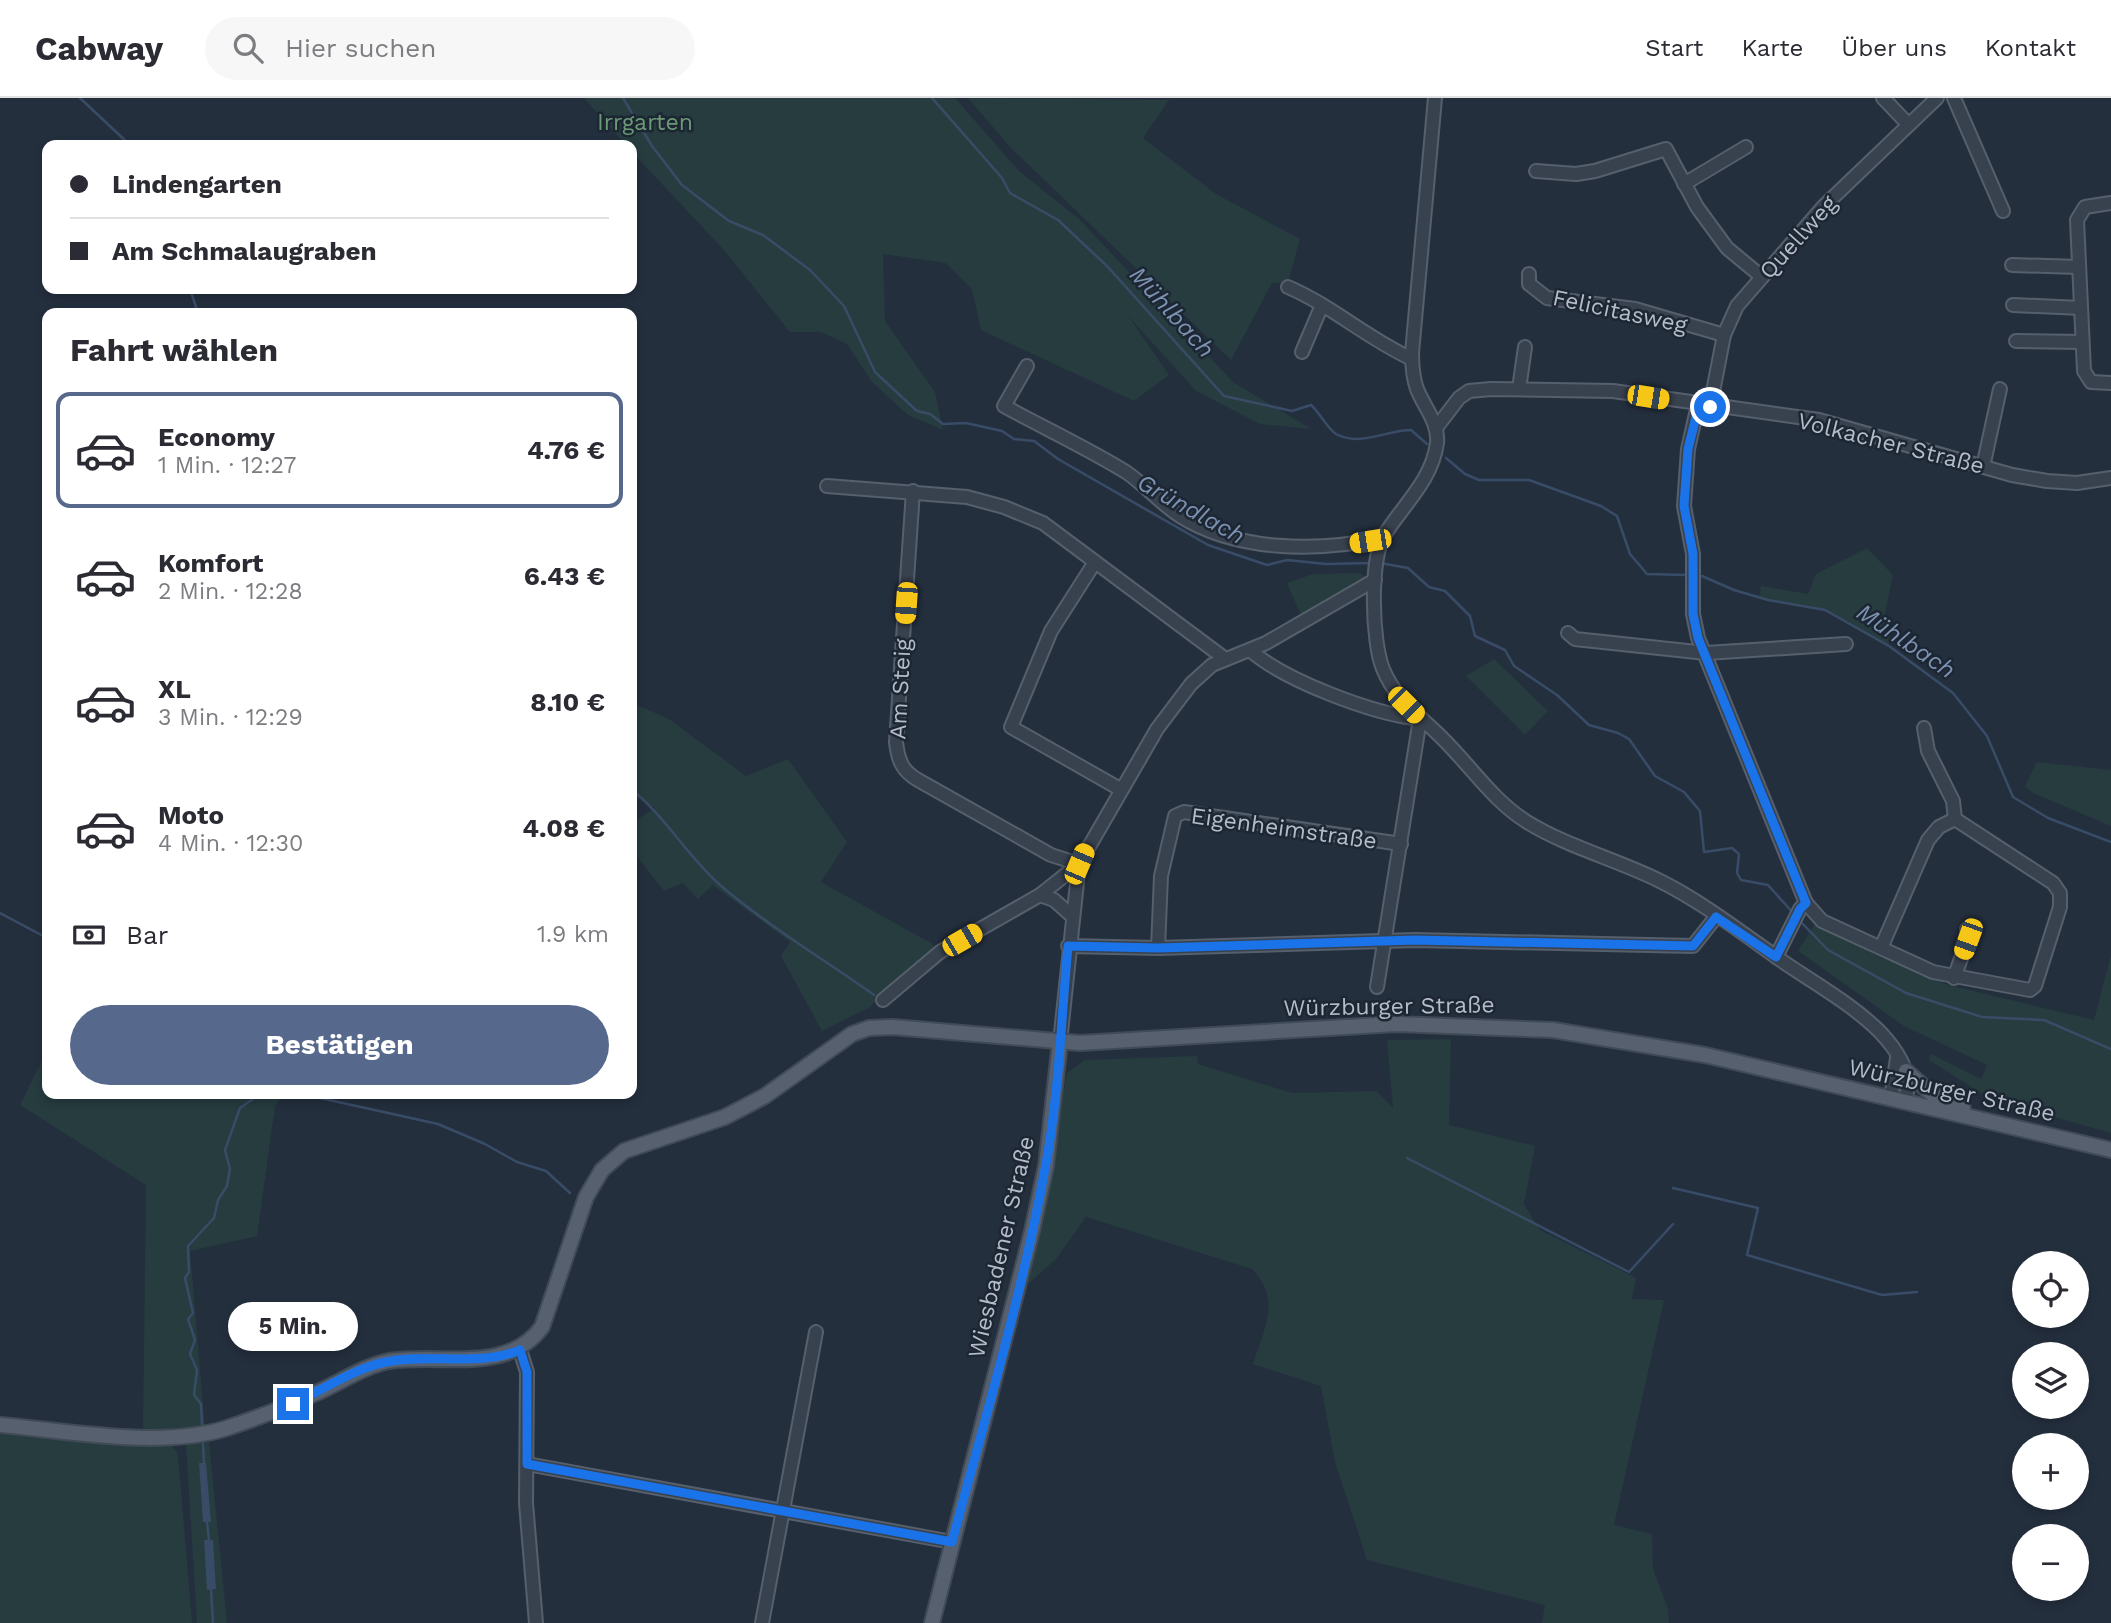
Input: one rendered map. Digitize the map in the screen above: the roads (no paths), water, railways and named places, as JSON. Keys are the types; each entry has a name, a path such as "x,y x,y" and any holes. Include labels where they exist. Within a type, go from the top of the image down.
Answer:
{"main road":[{"name":"Würzburger Straße","path":"520,1350 542,1327 593,1182 612,1159 638,1144 725,1117 746,1107 844,1038 869,1028 893,1027 1060,1042 1137,1041 1367,1025 1504,1027 1603,1036 1661,1046 2111,1150"},
{"name":"Wiesbadener Straße","path":"932,1623 1032,1231 1046,1166 1060,1042"},
{"path":"1906,1071 1933,1095 2004,1125"},
{"path":"0,1425 165,1439 198,1436 293,1404 387,1362 507,1355 520,1350"}],"street":[{"path":"1403,711 1381,665 1375,612 1376,577 1381,543 1422,483 1437,447 1436,428 1418,391 1412,359 1435,98"},
{"path":"1883,98 1908,124"},
{"name":"Quellweg","path":"1803,906 1698,638 1693,614 1693,554 1684,506 1688,449 1704,406 1724,335 1737,306 1824,206 1937,98"},
{"path":"1954,98 2003,211"},
{"path":"1684,184 1746,147"},
{"path":"1536,171 1586,173 1666,149 1684,184 1727,248 1762,277"},
{"path":"2111,203 2085,207 2078,214 2082,342 2086,378 2097,384 2111,383"},
{"path":"2012,265 2079,267"},
{"name":"Felicitasweg","path":"1529,274 1529,284 1547,298 1634,309 1724,335"},
{"path":"1288,287 1322,304 1361,333 1412,359"},
{"path":"1302,352 1322,304"},
{"path":"2013,304 2081,308"},
{"path":"2016,341 2082,342"},
{"path":"1519,389 1525,347"},
{"path":"1027,366 1004,406 1127,473 1181,516 1223,534 1301,547 1381,543"},
{"name":"Volkacher Straße","path":"1436,428 1464,393 1478,389 1613,391 1704,406 1819,420 1983,467 2055,482 2077,483 2111,478"},
{"path":"1983,467 2000,389"},
{"path":"827,486 967,497 1004,506 1043,523 1224,658"},
{"name":"Am Steig","path":"913,491 896,742 900,762 909,775 1078,869"},
{"path":"1095,562 1048,638 1011,727 1121,789"},
{"path":"883,1000 940,952 1040,895 1078,869 1121,789 1173,706 1202,673 1224,658 1251,651 1376,577"},
{"path":"1568,633 1575,639 1706,653 1846,644"},
{"path":"1251,651 1268,665 1357,703 1403,711 1420,719 1440,736 1496,797 1526,821 1561,839 1658,880 1776,957 1879,1032 1906,1071 1908,1088 1897,1101"},
{"path":"1377,987 1420,719"},
{"path":"1776,957 1803,906 1822,921 1933,972 2023,991 2035,986 2060,907 2060,893 2053,883 1955,818 1953,801 1928,751 1924,728"},
{"name":"Eigenheimstraße","path":"1158,948 1161,876 1175,816 1184,812 1401,844"},
{"path":"1881,948 1928,840 1939,827 1955,818"},
{"name":"Wiesbadener Straße","path":"1060,1042 1078,869"},
{"path":"1040,895 1054,900 1072,916"},
{"path":"1068,946 1158,948 1384,941 1693,946 1716,917"},
{"path":"1954,978 1968,939 1967,929"},
{"path":"1897,1058 1897,1101"},
{"path":"762,1623 816,1332"},
{"path":"520,1350 527,1372 526,1503 536,1623"},
{"path":"527,1464 952,1542"}],"water":[{"path":"199,1463 206,1463 211,1522 203,1522"},
{"path":"204,1540 213,1540 216,1589 207,1590"}],"waterway":[{"path":"80,98 125,140"},
{"name":"Gründlach","path":"623,98 652,146 682,185 729,221 763,235 810,270 844,306 875,372 917,411 930,414 943,424 966,423 1002,431 1014,439 1034,441 1058,459 1208,545 1267,565 1287,560 1326,564 1373,563"},
{"name":"Mühlbach","path":"932,98 1002,178 1010,193 1058,220 1107,266 1224,396 1292,411 1311,405 1336,434 1345,438 1364,438 1411,430 1427,444"},
{"path":"192,294 196,308"},
{"name":"Mühlbach","path":"1446,458 1465,474 1479,480 1529,480 1601,506 1617,516 1630,554 1647,574 1687,575"},
{"name":"Gründlach","path":"1380,563 1408,568 1429,587 1445,591 1470,616 1475,636 1505,650 1514,666 1557,695 1589,725 1629,739 1655,776 1684,792 1700,811 1704,852 1732,848 1739,854 1737,873 1741,880 1768,885 1794,914"},
{"name":"Mühlbach","path":"1702,576 1734,590 1768,600 1825,610 1889,646 1953,693 1987,736 2013,797 2048,818 2111,842"},
{"path":"637,795 720,885 776,928 874,995"},
{"path":"0,913 42,935"},
{"name":"Gründlach","path":"1798,919 1828,950 1906,993 1982,1017 2044,1020 2111,1049"},
{"path":"202,1426 201,1404 194,1395 197,1370 190,1354 195,1340 188,1319 193,1313 185,1278 189,1272 188,1246 214,1218 218,1200 227,1186 230,1169 225,1150 240,1108 253,1099"},
{"path":"325,1099 438,1124 485,1144 517,1162 546,1171 570,1193"},
{"path":"1407,1158 1629,1272 1673,1224"},
{"path":"1673,1188 1758,1208 1747,1255 1882,1295 1917,1292"},
{"path":"203,1444 204,1463"},
{"path":"207,1522 209,1540"},
{"path":"211,1589 213,1623"}],"park label":[{"name":"Irrgarten","path":"645,122"}]}
